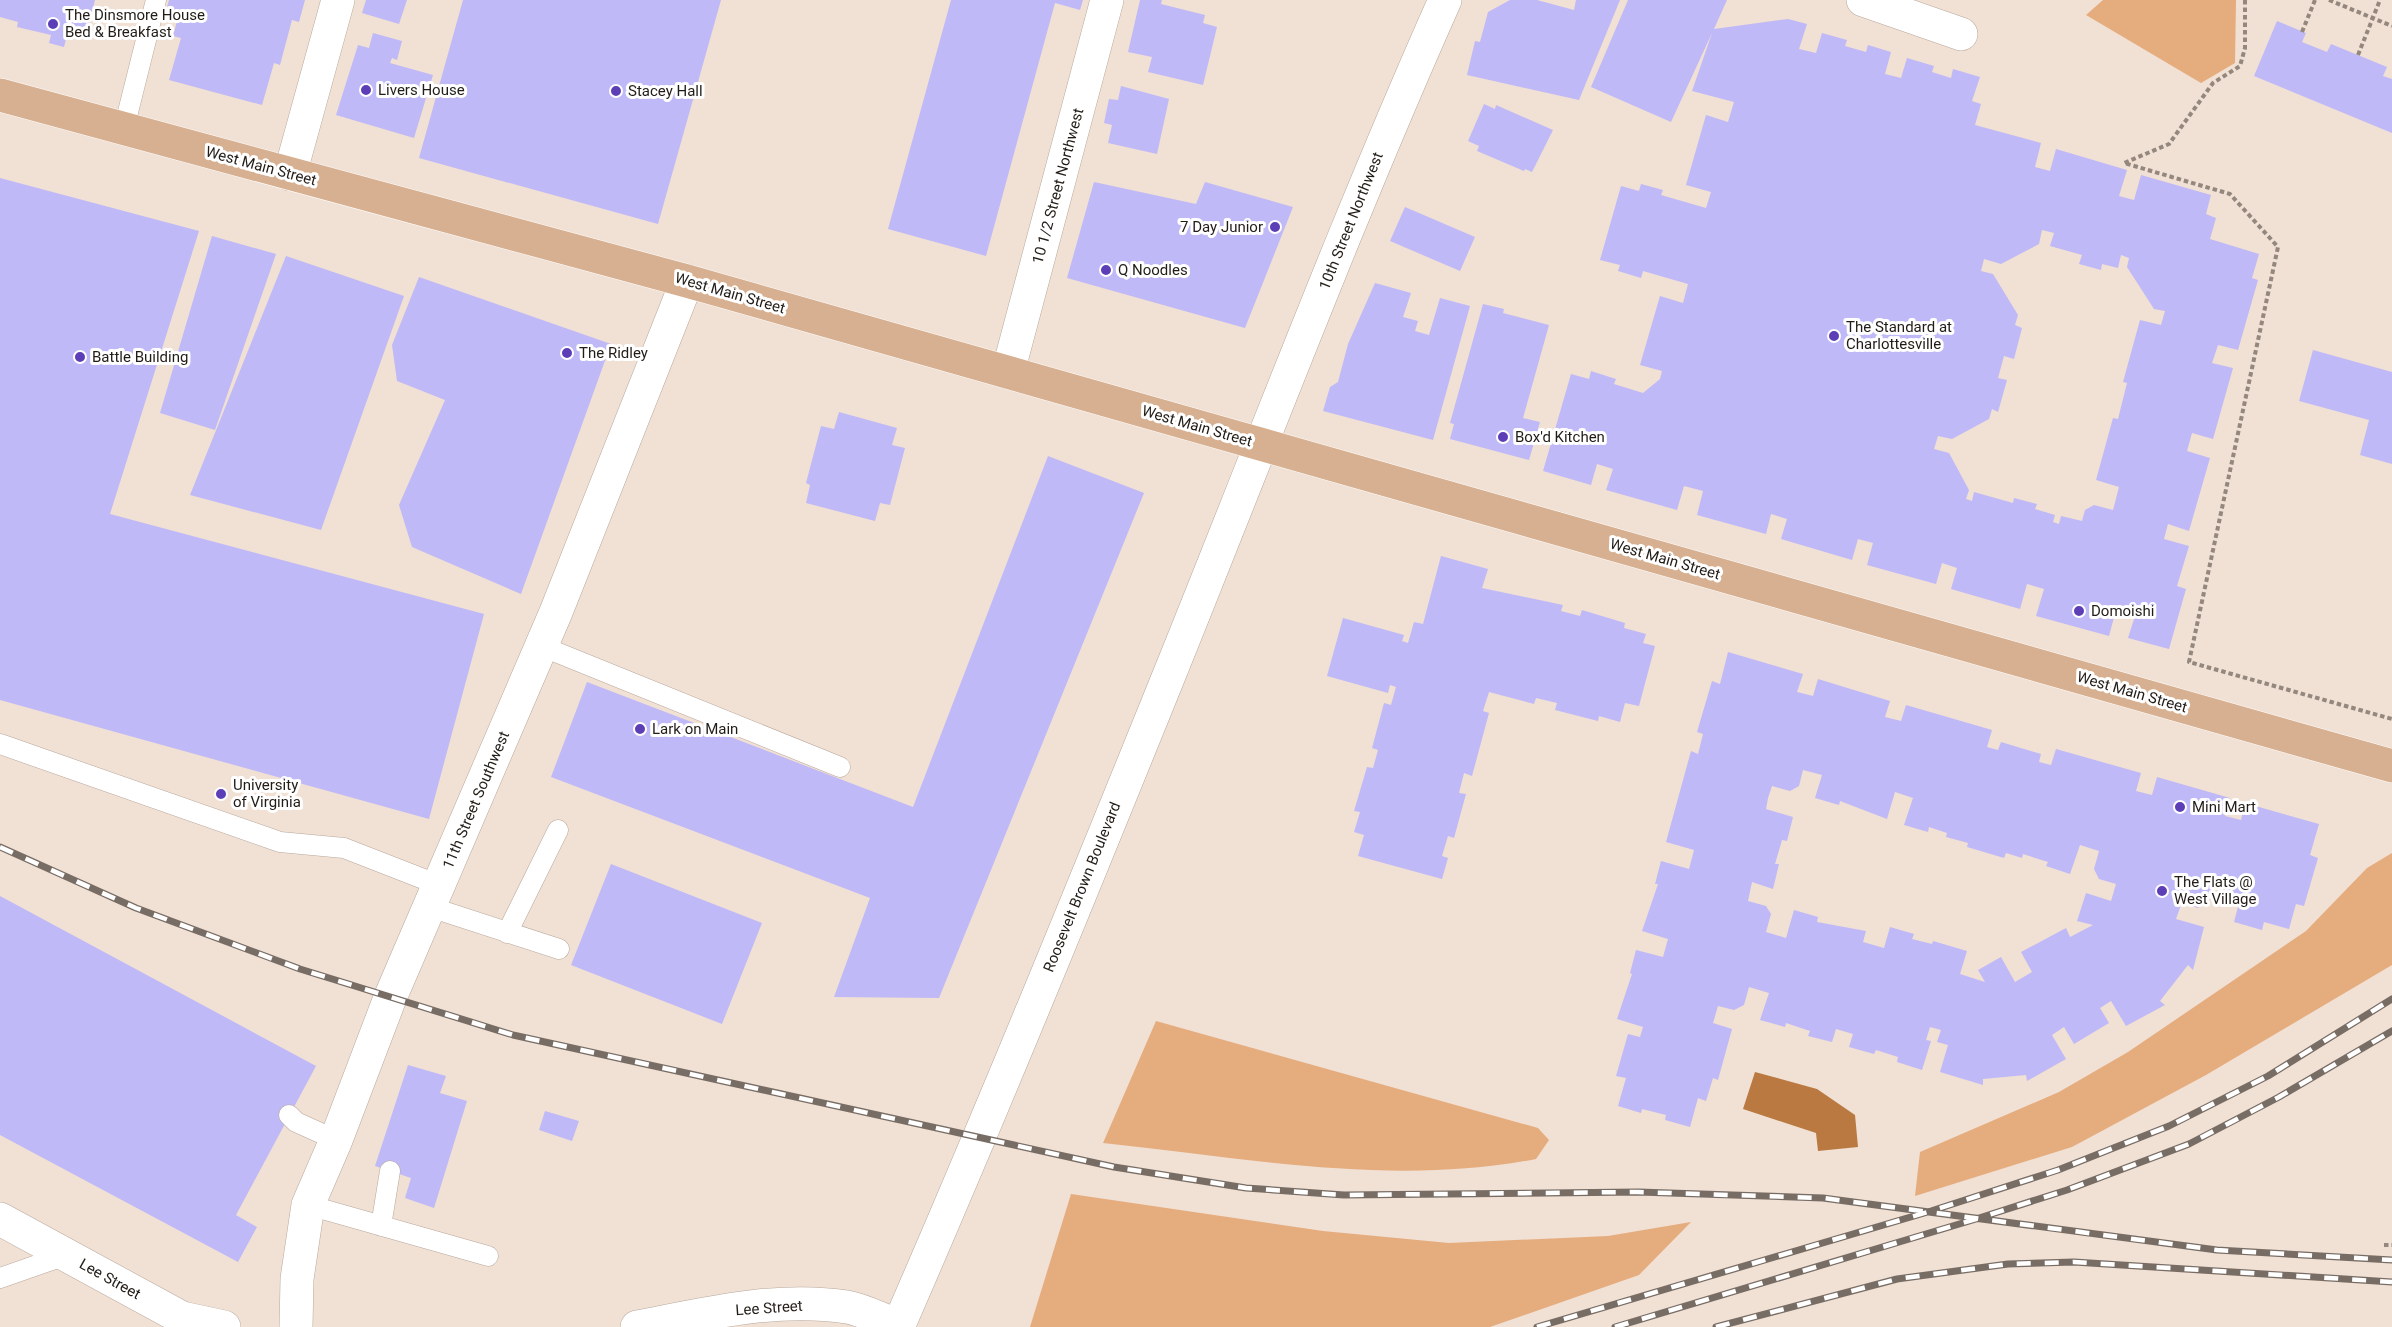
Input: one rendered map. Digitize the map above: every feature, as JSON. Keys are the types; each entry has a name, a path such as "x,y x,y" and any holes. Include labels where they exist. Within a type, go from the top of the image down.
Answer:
{"main road":[{"name":"West Main Street","path":"0,95 687,281 2392,766"}],"street":[{"path":"290,174 338,0"},
{"name":"10 1/2 Street Northwest","path":"1008,372 1107,0"},
{"name":"10th Street Northwest","path":"1260,444 1403,94 1445,0"},
{"path":"1863,0 1961,34"},
{"name":"11th Street Southwest","path":"296,1327 297,1279 308,1205 336,1140 390,998 541,646 687,281"},
{"name":"Roosevelt Brown Boulevard","path":"898,1327 956,1199 1173,666 1260,444"},
{"name":"Lee Street","path":"0,1219 182,1318 224,1327"},
{"name":"Lee Street","path":"637,1327 762,1306 818,1305 848,1308 898,1327"}],"lane":[{"path":"124,128 156,0"},
{"path":"541,646 840,767"},
{"path":"0,744 280,842 344,848 507,933 559,949"},
{"path":"507,933 558,830"},
{"path":"289,1115 296,1122 336,1140"},
{"path":"381,1226 390,1171"},
{"path":"308,1205 488,1256"},
{"path":"0,1278 66,1255"}],"path":[{"path":"2245,0 2245,48 2240,66 2213,83 2169,144 2124,163 2230,194 2278,247 2189,662 2392,719"},
{"path":"2302,32 2314,0"},
{"path":"2329,0 2392,26"},
{"path":"2358,55 2380,0"},
{"path":"2384,1245 2392,1245"}],"shaded area":[{"path":"2103,0 2236,0 2235,63 2201,83 2086,15"},
{"path":"2392,853 2392,965 2206,1075 2072,1147 1915,1196 1920,1152 2059,1092 2128,1052 2306,931 2367,868"},
{"path":"1156,1021 1538,1128 1549,1140 1536,1159 1482,1167 1428,1170 1320,1167 1103,1143"},
{"path":"1755,1072 1817,1089 1855,1115 1858,1147 1818,1151 1816,1133 1743,1109"},
{"path":"1071,1194 1323,1231 1449,1243 1608,1236 1691,1222 1639,1275 1490,1327 1030,1327"}],"building":[{"name":"The Dinsmore House Bed & Breakfast","path":"0,0 95,0 87,32 69,27 64,47 49,43 51,35 17,27 18,22 0,17"},
{"path":"169,0 305,0 299,22 292,20 280,65 274,63 262,105 169,80 181,38 173,36 179,14 166,11"},
{"path":"366,0 407,0 399,24 362,13"},
{"name":"Stacey Hall","path":"463,0 721,0 658,224 419,158"},
{"path":"951,0 1083,0 1080,10 1055,3 986,256 888,229"},
{"path":"1140,0 1162,0 1161,4 1205,15 1203,23 1217,27 1203,85 1148,72 1152,57 1128,52"},
{"path":"1510,0 1537,0 1574,10 1576,0 1620,0 1579,100 1467,75 1475,41 1480,42 1488,12"},
{"name":"The Standard at Charlottesville","path":"1628,0 1727,0 1714,29 1788,19 1807,24 1799,49 1816,53 1822,33 1847,40 1845,46 1866,52 1868,45 1891,52 1885,74 1901,78 1907,58 1934,66 1932,72 1951,78 1953,69 1980,77 1972,101 1981,104 1975,125 2041,143 2035,167 2050,171 2056,149 2127,170 2119,196 2134,200 2141,175 2211,195 2206,214 2216,218 2210,239 2259,254 2252,278 2258,280 2238,350 2218,345 2212,363 2233,368 2213,439 2192,433 2187,451 2210,458 2189,531 2168,524 2164,539 2189,546 2177,586 2186,589 2169,649 2128,638 2135,616 2116,610 2109,636 2036,616 2044,589 2027,584 2020,609 1951,589 1957,568 1942,563 1936,584 1867,565 1873,543 1858,539 1852,560 1781,539 1787,519 1771,514 1766,534 1697,515 1703,491 1684,486 1677,510 1606,490 1613,469 1597,464 1591,485 1543,471 1571,374 1589,379 1591,371 1616,379 1614,384 1643,393 1660,379 1662,371 1640,365 1660,296 1683,303 1688,284 1643,271 1641,278 1618,271 1620,265 1600,260 1621,186 1639,191 1641,184 1663,190 1661,195 1706,208 1711,192 1686,185 1706,115 1728,122 1734,102 1692,91 1712,33 1671,122 1591,87","holes":["2042,230 2054,233 2050,246 2082,255 2079,264 2101,270 2102,264 2118,268 2121,255 2129,258 2127,267 2154,309 2165,311 2161,325 2140,320 2123,382 2127,383 2118,419 2113,418 2096,480 2119,487 2113,510 2094,505 2085,510 2082,521 2061,516 2059,524 2053,522 2055,515 2035,509 2037,504 2014,498 2013,503 1974,492 1972,501 1966,499 1969,490 1949,453 1934,449 1938,436 1952,439 1989,419 1992,409 1998,412 2007,380 1998,378 2004,356 2014,359 2022,328 2015,325 2018,315 1993,274 1981,271 1984,259 2001,264 2039,244"]},
{"path":"2277,21 2306,33 2302,42 2327,52 2331,44 2387,67 2383,76 2392,79 2392,133 2254,76"},
{"path":"373,33 402,41 397,60 392,58 390,63 433,75 414,138 336,115 358,45 369,48"},
{"path":"1121,86 1169,99 1157,154 1108,143 1112,125 1104,123 1109,99 1118,100"},
{"path":"1484,104 1495,109 1496,105 1553,130 1532,172 1525,169 1524,171 1477,151 1479,146 1468,141"},
{"path":"0,178 199,231 110,514 484,614 429,819 0,700"},
{"path":"1094,182 1196,204 1205,182 1293,207 1245,328 1067,278"},
{"path":"1405,207 1475,237 1460,271 1390,241"},
{"path":"212,236 276,254 215,430 160,413"},
{"path":"286,256 404,296 321,530 190,495"},
{"path":"419,277 611,344 521,594 412,547 399,505 445,400 397,381 392,345"},
{"path":"1375,283 1411,293 1403,317 1418,321 1415,331 1429,335 1440,298 1470,306 1433,440 1323,411 1330,387 1338,382 1348,344"},
{"path":"1483,304 1504,309 1503,313 1549,325 1523,418 1540,422 1529,460 1450,439 1454,424 1450,423"},
{"path":"2313,350 2392,372 2392,464 2360,455 2369,420 2299,401"},
{"path":"839,412 897,428 892,445 905,448 890,505 880,503 875,521 806,503 810,485 806,483 821,426 834,429"},
{"name":"Lark on Main","path":"1048,456 1144,493 939,998 834,997 870,898 551,777 587,682 913,807"},
{"path":"1441,556 1488,569 1482,588 1563,605 1561,611 1580,616 1582,610 1625,623 1624,628 1646,634 1643,643 1655,646 1639,706 1625,703 1620,722 1599,716 1598,721 1555,710 1557,703 1536,698 1534,704 1489,692 1483,711 1489,713 1472,776 1464,773 1459,793 1466,794 1454,838 1448,836 1442,856 1448,858 1442,879 1358,856 1364,835 1354,832 1360,812 1354,811 1367,767 1373,768 1378,750 1372,748 1384,703 1391,705 1396,687 1390,685 1388,693 1327,676 1343,618 1404,635 1402,641 1408,643 1414,622 1423,624"},
{"name":"The Flats @ West Village","path":"1728,652 1803,674 1797,692 1813,696 1818,679 1890,701 1885,717 1901,721 1906,705 1992,730 1987,747 1998,750 2001,742 2041,754 2039,762 2051,765 2056,749 2141,773 2136,791 2152,795 2157,777 2230,798 2225,816 2241,820 2245,803 2319,824 2310,855 2318,858 2304,906 2296,904 2289,929 2264,922 2262,930 2234,922 2238,907 2220,902 2224,887 2213,884 2208,902 2198,908 2182,902 2176,919 2204,927 2193,970 2188,965 2160,1001 2165,1005 2126,1026 2111,1001 2100,1008 2109,1023 2074,1044 2064,1027 2052,1035 2066,1059 2027,1081 2026,1075 1983,1079 1983,1085 1940,1072 1948,1045 1937,1042 1941,1030 1930,1027 1926,1040 1931,1041 1922,1070 1897,1062 1898,1057 1876,1050 1874,1054 1849,1047 1853,1034 1836,1029 1832,1042 1808,1036 1810,1031 1786,1023 1785,1027 1760,1020 1769,993 1749,987 1744,1005 1734,1010 1718,1006 1713,1023 1732,1029 1718,1080 1713,1078 1706,1101 1698,1098 1690,1127 1665,1120 1666,1115 1642,1109 1641,1113 1618,1106 1626,1078 1616,1076 1628,1034 1640,1037 1643,1027 1617,1019 1632,974 1630,973 1636,950 1663,957 1668,939 1642,931 1658,884 1655,884 1661,861 1689,869 1694,850 1666,842 1691,751 1698,754 1703,734 1697,732 1712,681 1720,684","holes":["1803,770 1822,775 1815,798 1839,805 1840,801 1887,819 1895,792 1913,798 1904,825 1928,832 1929,827 1947,833 1946,837 1968,843 1967,847 2004,858 2006,853 2022,858 2023,854 2048,862 2046,866 2070,874 2080,845 2099,851 2094,869 2099,879 2116,884 2111,901 2086,893 2077,921 2093,925 2070,937 2066,928 2021,952 2032,972 2015,982 2001,957 1978,970 1985,982 1960,974 1967,951 1933,941 1932,944 1912,939 1914,934 1890,927 1884,948 1863,942 1866,931 1817,922 1818,917 1794,910 1786,938 1766,932 1771,914 1766,906 1748,901 1752,882 1773,889 1779,864 1775,864 1782,840 1787,841 1793,817 1766,809 1772,786 1790,791 1799,786"]},
{"path":"611,864 762,923 722,1024 571,965"},
{"path":"0,896 316,1066 236,1215 257,1227 238,1262 0,1135"},
{"path":"408,1065 446,1076 440,1093 467,1101 434,1208 405,1198 411,1178 375,1166"},
{"path":"545,1111 579,1121 572,1141 539,1130"}],"railway":[{"path":"0,847 136,908 300,969 513,1035 1114,1167 1246,1188 1344,1195 1638,1192 1823,1198 2217,1250 2392,1260"},
{"path":"1537,1327 1931,1211 2058,1170 2169,1126 2268,1076 2392,999"},
{"path":"1615,1327 2067,1190 2189,1144 2279,1097 2392,1031"},
{"path":"1716,1327 1897,1279 2008,1264 2074,1262 2392,1282"}],"place":[{"name":"The Dinsmore House Bed & Breakfast","path":"53,24"},
{"name":"Livers House","path":"366,90"},
{"name":"Stacey Hall","path":"616,91"},
{"name":"7 Day Junior","path":"1275,227"},
{"name":"Q Noodles","path":"1106,270"},
{"name":"The Standard at Charlottesville","path":"1834,336"},
{"name":"The Ridley","path":"567,353"},
{"name":"Battle Building","path":"80,357"},
{"name":"Box'd Kitchen","path":"1503,437"},
{"name":"Domoishi","path":"2079,611"},
{"name":"Lark on Main","path":"640,729"},
{"name":"University of Virginia","path":"221,794"},
{"name":"Mini Mart","path":"2180,807"},
{"name":"The Flats @ West Village","path":"2162,891"}]}
